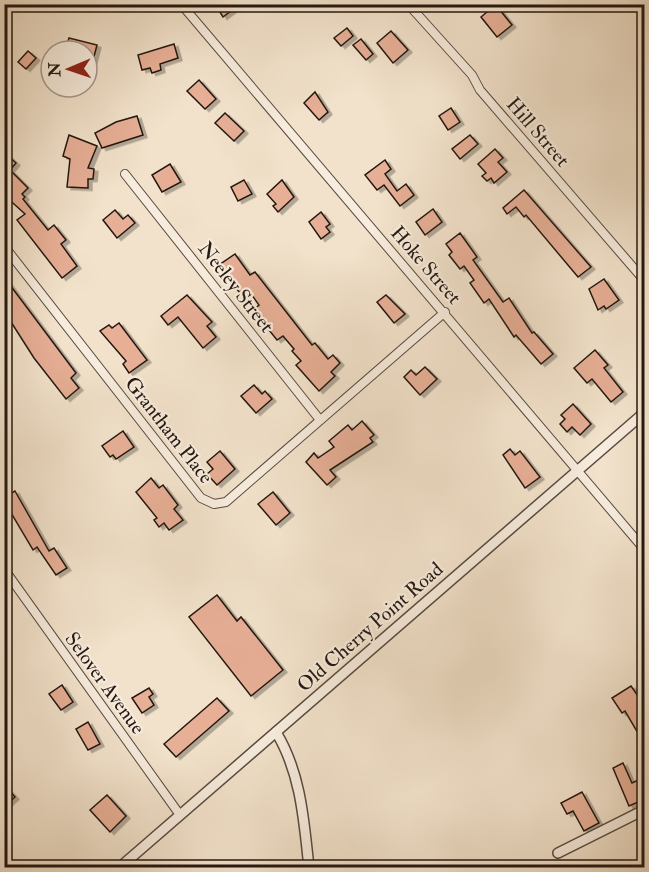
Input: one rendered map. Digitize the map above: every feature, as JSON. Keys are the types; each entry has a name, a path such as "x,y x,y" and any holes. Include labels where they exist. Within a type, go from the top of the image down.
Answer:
{"street":[{"path":"107,4 130,4"},
{"name":"Hoke Street","path":"181,4 645,549"},
{"name":"Hill Street","path":"408,4 645,280"},
{"name":"Neeley Street","path":"125,174 320,420"},
{"name":"Grantham Place","path":"4,246 201,498 214,504 226,502 445,312"},
{"name":"Old Cherry Point Road","path":"119,867 645,413"},
{"name":"Selover Avenue","path":"4,569 180,815"},
{"path":"276,732 288,754 298,788 309,867"},
{"path":"558,853 645,810"}],"building":[{"path":"215,4 240,4 223,17"},
{"path":"481,4 495,4 512,25 497,37 481,17 487,12"},
{"path":"347,28 353,36 341,46 334,38"},
{"path":"391,31 408,50 393,63 377,43"},
{"path":"361,39 373,54 366,60 353,45"},
{"path":"174,44 178,58 160,64 161,70 152,73 150,68 142,70 138,55"},
{"path":"28,51 36,58 26,69 18,62"},
{"path":"199,80 216,99 205,109 187,91"},
{"path":"315,92 328,112 319,120 304,103"},
{"path":"451,108 460,122 448,130 439,116"},
{"path":"225,113 244,131 234,141 215,123"},
{"path":"137,116 143,135 102,148 95,133 116,122"},
{"path":"69,135 97,146 88,168 94,169 93,179 88,179 88,188 67,187 70,159 63,156"},
{"path":"470,135 478,144 460,159 452,149"},
{"path":"495,149 503,158 498,162 507,172 494,183 491,178 487,181 482,176 486,173 478,164"},
{"path":"4,152 16,163 10,170 28,188 22,194 25,197 23,199 48,230 54,225 66,240 61,244 77,266 62,278 17,220 25,214 4,195"},
{"path":"385,160 391,169 385,174 397,191 406,184 414,195 400,206 384,185 377,190 365,175"},
{"path":"170,164 181,182 162,192 152,175"},
{"path":"244,180 252,194 238,201 231,187"},
{"path":"282,180 294,197 278,212 273,206 276,204 267,194"},
{"path":"524,190 591,267 578,277 526,215 524,217 516,207 507,214 503,208"},
{"path":"433,209 442,222 425,235 416,222"},
{"path":"115,210 123,219 128,215 135,223 117,238 103,220"},
{"path":"321,212 330,224 326,227 330,232 321,239 309,222"},
{"path":"460,233 477,257 473,260 503,302 509,298 532,333 534,332 553,354 541,364 516,335 514,337 489,299 484,303 470,283 474,280 464,266 460,269 449,255 452,252 446,244"},
{"path":"235,254 250,275 255,272 312,345 315,343 328,359 333,355 340,363 331,372 335,376 319,391 296,365 301,361 292,351 294,349 283,336 277,340 253,310 259,305 249,291 242,296 219,265"},
{"path":"4,277 76,373 71,378 79,388 66,399 34,358 4,311"},
{"path":"604,279 619,300 606,309 604,306 598,310 589,289"},
{"path":"187,295 212,322 207,326 216,337 203,348 178,317 168,325 161,316"},
{"path":"386,295 405,314 394,323 377,302"},
{"path":"119,323 147,360 129,373 123,364 126,361 100,331 109,325 112,328"},
{"path":"595,350 608,365 604,368 623,392 611,402 592,379 587,383 574,368"},
{"path":"425,367 437,379 420,395 404,377 411,370 416,375"},
{"path":"254,385 262,394 265,391 272,399 256,413 241,396"},
{"path":"573,404 591,424 580,435 572,427 567,432 560,424 565,419 561,415"},
{"path":"362,421 374,435 370,438 373,442 330,470 336,477 327,485 306,462 314,453 318,458 334,447 329,441 348,425 352,430"},
{"path":"123,431 134,447 116,459 113,455 110,457 102,446"},
{"path":"510,449 515,455 520,451 540,477 525,488 503,455"},
{"path":"220,451 235,469 217,485 207,474 213,469 207,462"},
{"path":"151,478 159,488 163,485 178,505 174,509 183,520 169,530 164,523 159,527 154,520 157,518 136,492"},
{"path":"15,491 49,551 54,548 67,568 56,575 37,547 33,550 4,501 4,497"},
{"path":"273,492 290,513 276,525 258,504"},
{"path":"217,595 237,621 241,617 283,670 251,696 189,617"},
{"path":"62,685 73,702 61,710 49,694"},
{"path":"631,686 645,706 645,745 625,711 622,713 612,698"},
{"path":"149,688 153,694 149,697 154,705 142,713 132,698"},
{"path":"217,698 229,711 176,757 164,744"},
{"path":"88,722 100,744 88,750 76,729"},
{"path":"623,763 632,783 645,777 645,799 629,806 613,768"},
{"path":"4,785 15,797 4,807"},
{"path":"582,792 599,823 584,831 573,811 567,814 561,803"},
{"path":"107,795 126,816 110,832 90,810"}]}
